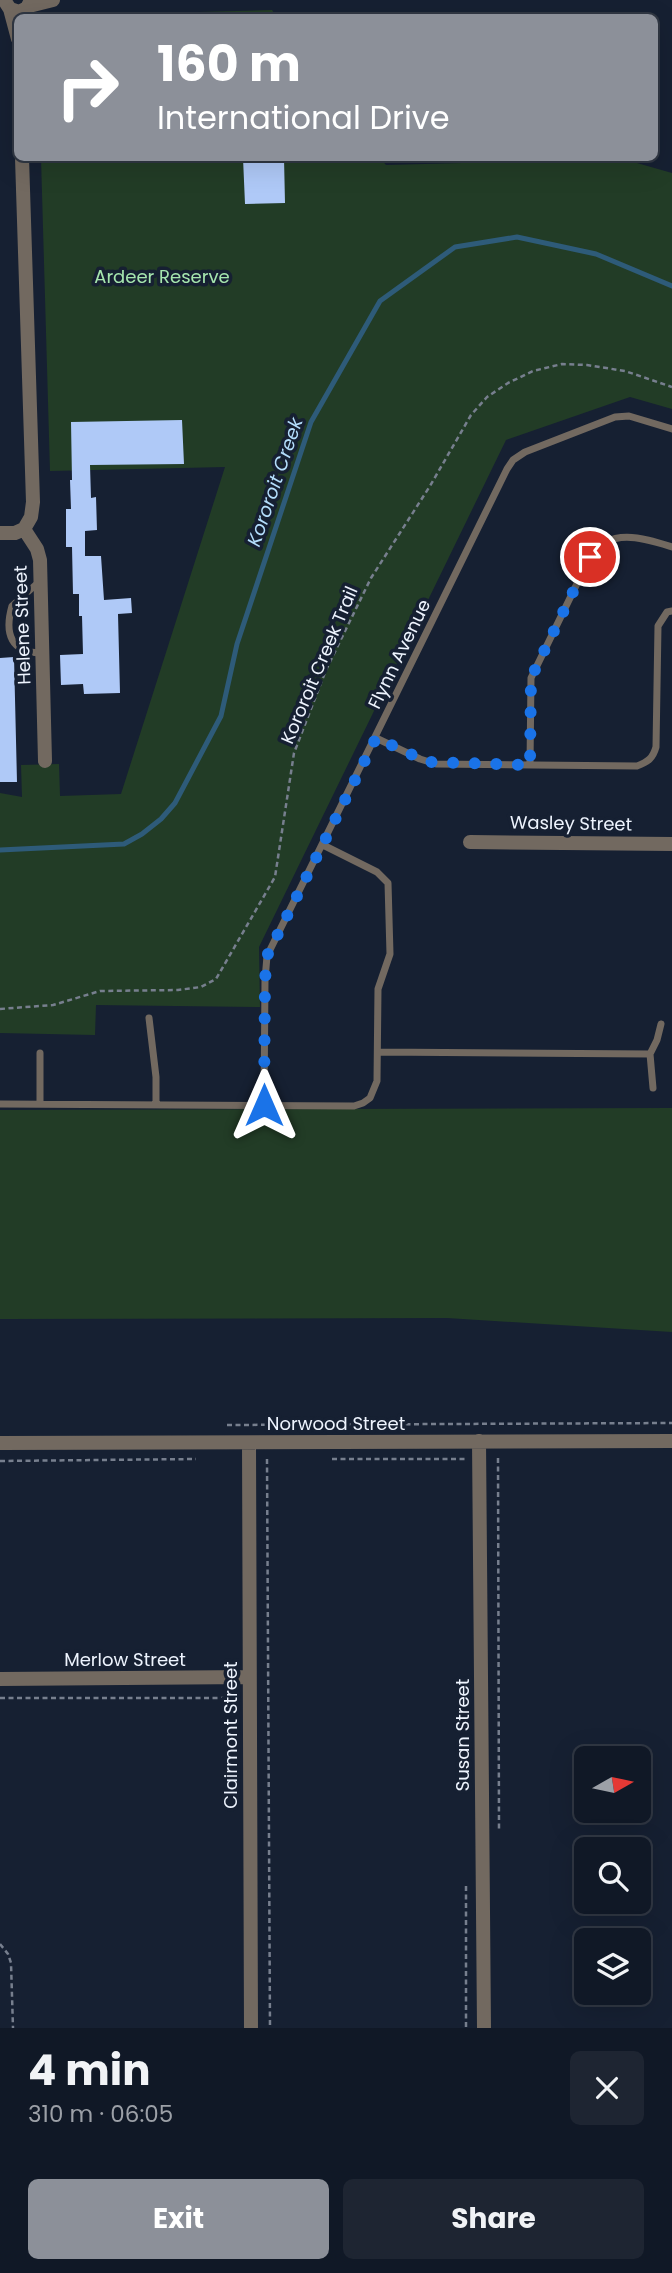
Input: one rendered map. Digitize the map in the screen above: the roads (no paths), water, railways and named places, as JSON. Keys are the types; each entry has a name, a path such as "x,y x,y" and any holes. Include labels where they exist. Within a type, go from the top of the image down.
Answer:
{"street":[{"path":"6,6 19,12 52,0"},
{"path":"6,6 14,28"},
{"path":"0,534 24,529 31,517 33,502 22,161"},
{"name":"Helene Street","path":"24,529 39,555 45,761"},
{"name":"Wasley Street","path":"470,842 672,844"},
{"name":"Susan Street","path":"479,1441 484,2028"},
{"name":"Norwood Street","path":"0,1443 672,1441"},
{"name":"Clairmont Street","path":"250,1443 251,2028"},
{"name":"Merlow Street","path":"0,1679 249,1677"}],"lane":[{"name":"Flynn Avenue","path":"264,1105 267,956 513,460 525,452 615,417 629,416 672,429"},
{"path":"530,765 531,678 590,557 599,546 621,537 639,537 672,547"},
{"path":"40,581 12,606 10,622 12,642 17,648 31,653 42,653"},
{"path":"376,738 428,762 637,766 652,758 656,747 658,626 667,612 672,611"},
{"path":"0,1104 354,1106 363,1103 374,1090 378,989 390,954 388,883 377,872 323,845"},
{"path":"149,1018 156,1077 156,1105"},
{"path":"653,1088 650,1054 661,1024"},
{"path":"377,1052 650,1054"},
{"path":"40,1053 40,1104"}],"waterway":[{"name":"Kororoit Creek","path":"0,850 124,844 161,819 175,803 221,716 237,644 311,422 380,301 455,247 517,237 596,254 672,286"}],"park label":[{"name":"Ardeer Reserve","path":"162,276"}]}
